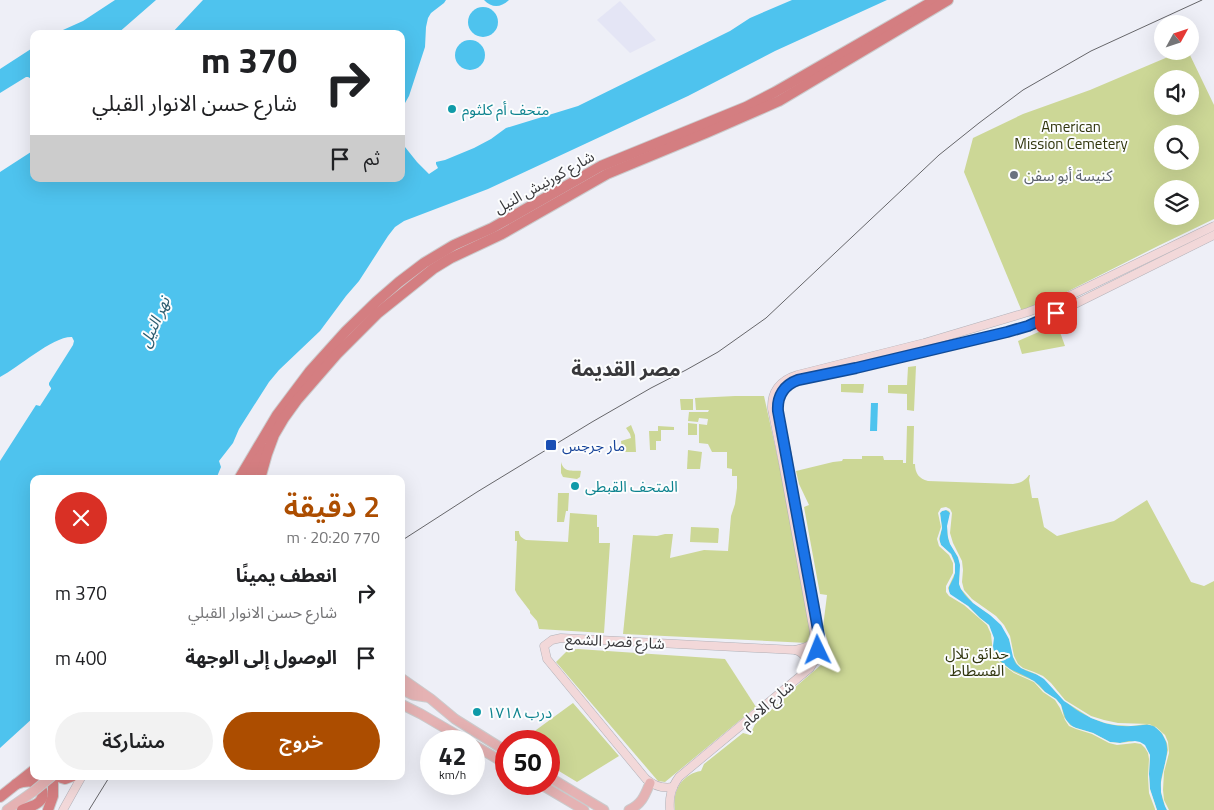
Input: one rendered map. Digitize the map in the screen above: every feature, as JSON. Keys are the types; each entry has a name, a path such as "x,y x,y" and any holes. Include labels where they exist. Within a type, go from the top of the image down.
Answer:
{"highway":[{"name":"شارع كورنيش النيل","path":"241,475 277,415 310,371 346,331 376,302 424,263 454,245 492,228 602,166 741,109 775,92 935,0"},
{"name":"شارع كورنيش النيل","path":"261,475 270,444 278,426 293,405 337,354 378,313 433,269 451,258 502,234 607,174 779,101 948,0"},
{"path":"251,475 270,444"},
{"path":"0,797 30,773"},
{"path":"48,810 53,796 53,780"},
{"path":"16,784 35,782 39,785 42,792 42,799 38,803 22,810"}],"main road":[{"path":"909,351 1018,316 1065,298 1214,226"},
{"path":"909,351 1022,328 1049,317 1214,235"},
{"path":"1018,316 1022,328"},
{"name":"شارع الامام","path":"673,787 683,773 810,668 815,660 815,644 819,636 778,411 780,394 798,377 856,368 909,351"},
{"name":"شارع قصر الشمع","path":"650,783 547,659 544,646 552,640 561,638 795,650"},
{"path":"795,650 815,644"},
{"path":"795,650 801,652 806,657 807,664 804,673"},
{"path":"405,681 463,724 495,744"},
{"path":"405,691 431,699"},
{"path":"405,701 421,714"},
{"path":"405,706 449,730"},
{"path":"8,810 48,780"},
{"path":"63,810 80,780"},
{"path":"629,810 637,806 643,799 650,783 663,788 673,787 670,798 670,810"},
{"path":"560,784 604,810"},
{"path":"559,795 584,810"}],"shaded area":[{"path":"620,1 656,40 630,53 597,20"}],"green space":[{"name":"American Mission Cemetery","path":"1161,60 1192,60 1197,70 1154,70 1154,115 1199,115 1199,74 1214,105 1214,219 1023,314 964,172 973,138 1023,114 1090,90"},
{"path":"1057,324 1065,346 1022,354 1018,341"},
{"path":"916,366 914,411 907,410 907,394 888,393 888,385 907,385 908,367"},
{"path":"841,384 864,384 863,393 841,392"},
{"path":"764,396 791,518 811,637 808,643 623,634 633,535 657,536 673,534 670,558 704,550 728,551 737,476 732,476 732,469 727,468 727,452 712,452 708,444 699,443 699,424 707,425 708,419 699,418 698,422 688,421 689,412 708,412 709,410 696,410 695,398"},
{"path":"680,399 693,399 693,410 681,410"},
{"path":"688,423 697,424 697,435 688,435"},
{"path":"631,425 635,435 636,452 614,452 622,449 621,441 631,438 626,428"},
{"path":"658,426 674,427 674,430 661,430 661,441 656,441 656,450 650,450 649,431 658,431"},
{"name":"حدائق تلال الفسطاط","path":"907,426 914,426 913,464 915,464 917,473 922,479 928,481 1013,484 1026,479 1030,475 1032,498 1038,498 1044,527 1057,536 1114,521 1147,500 1191,582 1204,586 1214,581 1214,810 675,810 675,796 680,784 688,776 701,771 704,764 743,733 750,735 756,722 821,665 827,654 828,642 823,627 827,595 820,594 804,507 809,505 799,484 796,471 842,461 843,459 862,459 862,456 883,456 884,460 903,460 903,463 906,463"},
{"path":"688,450 702,452 700,469 687,469"},
{"path":"561,462 562,466 566,469 581,471 580,477 577,479 563,477"},
{"path":"558,493 569,493 568,511 566,511 564,522 557,522"},
{"path":"570,513 597,515 599,543 610,543 604,633 539,629 537,621 515,590 517,541 515,541 515,531 519,531 521,537 526,540 568,542"},
{"path":"691,527 718,528 718,543 690,542"},
{"path":"578,649 725,659 756,707 665,782 658,781 556,662 568,650"},
{"path":"573,703 619,756 577,782 560,772 560,730 536,730"}],"water":[{"path":"115,0 156,0 122,30 63,30 83,21"},
{"path":"203,0 446,0 428,18 425,47 405,103 405,30 175,30"},
{"path":"484,0 509,0 496,6"},
{"name":"نهر النيل","path":"792,0 887,0 775,51 688,96 488,189 404,221 395,227 359,281 320,331 269,382 239,429 233,443 219,461 221,467 218,475 30,475 30,721 0,748 0,461 36,405 40,406 51,389 49,383 74,341 72,337 55,342 0,377 0,172 30,153 30,182 405,182 405,147 429,174 438,168 436,162 474,148 506,128 578,106 730,31 750,18"},
{"path":"483,7 494,11 498,22 494,33 483,37 472,33 468,22 472,11"},
{"path":"470,40 481,44 485,55 481,66 470,70 459,66 455,55 459,44"},
{"path":"30,50 30,78 26,77 0,93 0,69"},
{"path":"871,403 878,403 877,431 870,431"},
{"path":"946,510 950,513 949,539 960,563 959,583 961,589 968,599 993,617 1005,630 1012,648 1014,660 1018,665 1045,679 1067,703 1089,717 1117,726 1151,725 1162,734 1167,745 1167,751 1161,788 1167,810 1157,810 1150,789 1150,755 1143,744 1129,741 1120,743 1110,742 1093,733 1073,727 1066,720 1061,705 1056,699 1029,678 1010,669 998,659 993,649 993,638 989,625 968,606 951,596 949,587 954,577 954,560 940,542 942,528 940,513"}],"pier":[{"path":"946,507 952,513 950,533 962,561 964,590 972,599 996,616 1004,625 1010,636 1014,656 1018,664 1043,676 1065,700 1091,716 1118,723 1149,724 1153,726 1147,724 1115,725 1091,718 1064,701 1044,679 1021,668 1017,664 1013,657 1009,639 1001,625 973,603 961,589 959,584 960,565 948,537 947,526 950,513 946,510 940,513 942,528 939,539 941,545 951,554 955,564 955,573 948,588 950,594 968,606 989,625 994,638 994,653 1000,662 1014,672 1034,681 1045,692 1056,699 1061,705 1064,717 1070,725 1093,733 1110,742 1135,741 1145,745 1150,755 1150,789 1157,810 1155,810 1149,793 1148,777 1149,759 1145,748 1141,744 1135,743 1117,745 1109,743 1092,734 1069,726 1065,720 1055,700 1043,692 1034,682 1014,673 999,662 993,653 991,634 987,625 946,592 946,586 953,573 953,563 949,555 939,546 937,539 941,527 938,513 941,508"},
{"path":"1154,726 1165,735 1168,742 1169,753 1164,772 1163,790 1164,800 1169,810 1165,806 1161,792 1161,782 1168,750 1167,743 1162,733"}],"railway":[{"path":"405,538 592,422 718,352 766,318 939,155 1023,90 1091,51 1202,0"},
{"path":"89,810 108,780"}],"place":[{"name":"متحف أم كلثوم","path":"452,109"},
{"name":"كنيسة أبو سفن","path":"1014,175"},
{"name":"مار جرجس","path":"551,445"},
{"name":"المتحف القبطى","path":"575,486"},
{"name":"درب ١٧١٨","path":"477,712"}],"district":[{"name":"مصر القديمة","path":"626,368"}],"route":[{"path":"818,650 819,636 778,411 778,401 782,391 798,380 1007,332 1028,326 1056,313"}]}
